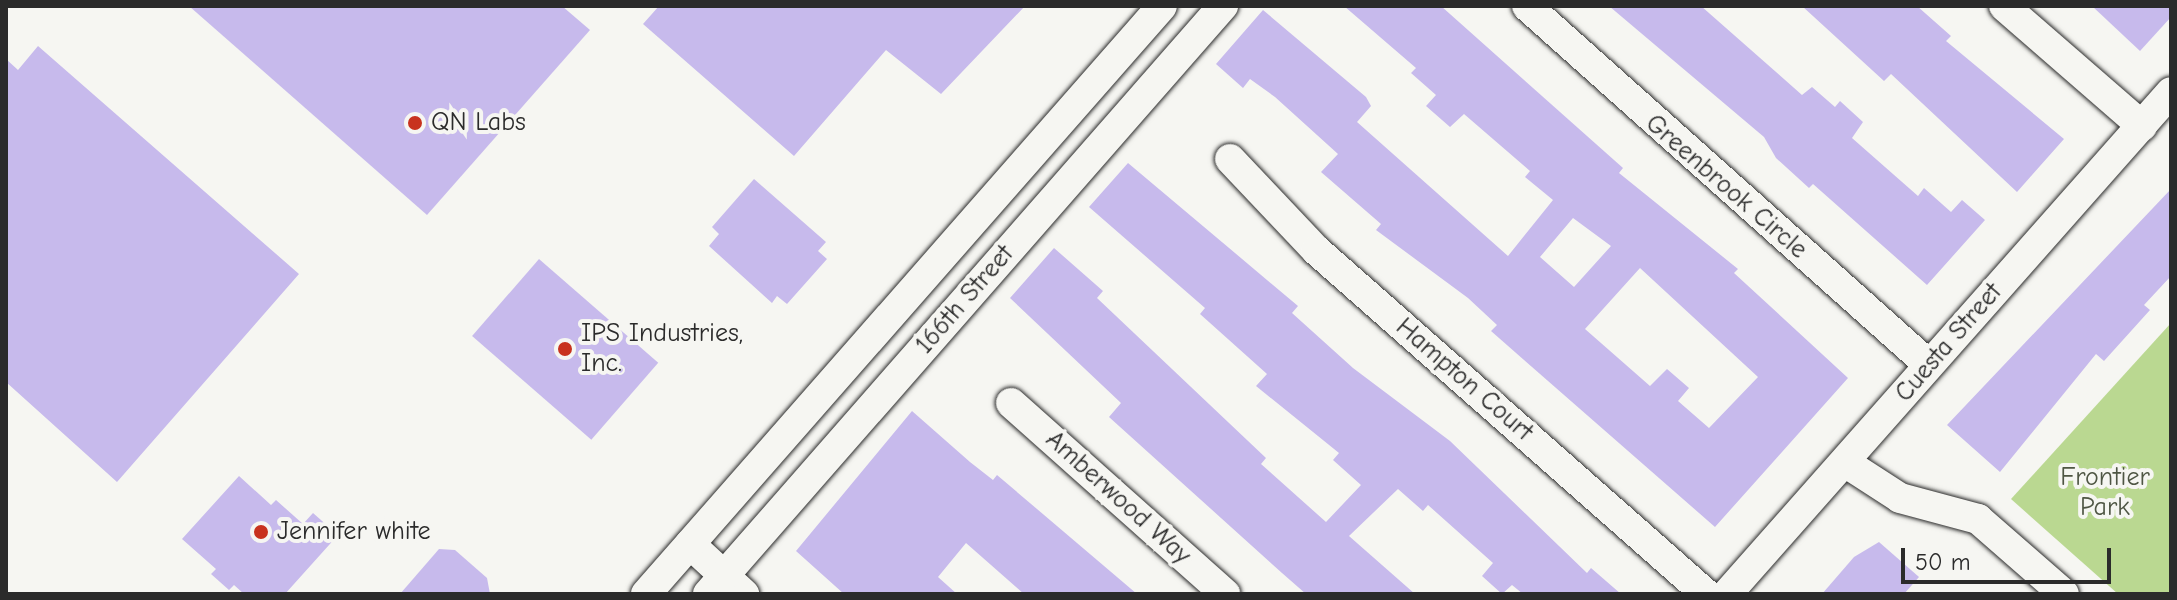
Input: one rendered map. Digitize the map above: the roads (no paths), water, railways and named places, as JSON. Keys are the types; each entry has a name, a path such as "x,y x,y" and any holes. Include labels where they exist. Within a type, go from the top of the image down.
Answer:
{"street":[{"name":"166th Street","path":"646,594 1162,6"},
{"name":"166th Street","path":"725,588 1223,6"},
{"name":"Greenbrook Circle","path":"1527,6 1928,364"},
{"path":"2004,6 2142,126"},
{"name":"Cuesta Street","path":"1727,594 2171,92"},
{"name":"Hampton Court","path":"1230,159 1316,250 1706,594"},
{"name":"Amberwood Way","path":"1011,403 1225,594"},
{"path":"1846,463 1900,498 1978,519 2064,594"},
{"path":"690,544 725,588"}],"place":[{"name":"QN Labs","path":"415,123"},
{"name":"IPS Industries, Inc.","path":"565,349"},
{"name":"Jennifer white","path":"261,532"}],"park label":[{"name":"Frontier Park","path":"2105,493"}]}
